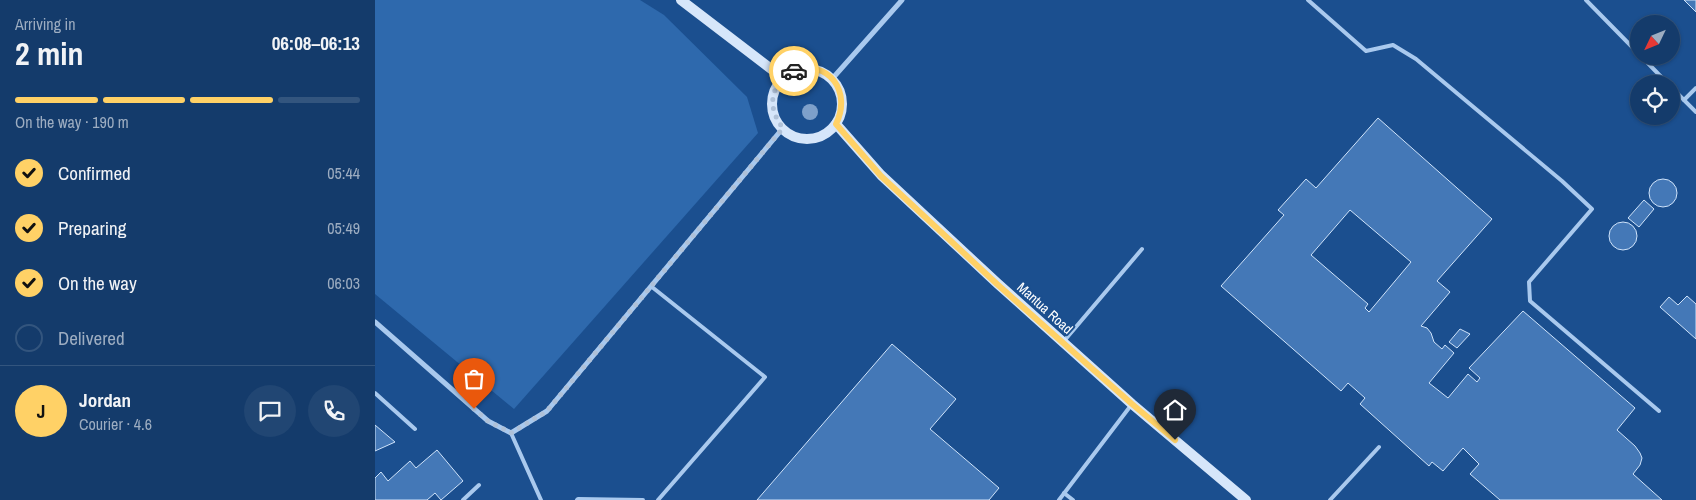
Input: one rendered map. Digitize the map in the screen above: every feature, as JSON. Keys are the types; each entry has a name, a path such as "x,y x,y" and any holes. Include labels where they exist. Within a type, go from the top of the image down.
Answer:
{"street":[{"path":"681,0 783,78"},
{"path":"832,79 902,0"},
{"path":"805,69 824,73 832,79 838,87 842,105 836,124 829,131 811,139 800,138 783,128 776,120 772,100 775,90 783,78 796,70 805,69"},
{"name":"Mantua Road","path":"836,124 881,176 1132,404 1246,500"},
{"path":"375,322 488,421 511,433 547,411 783,128"}],"lane":[{"path":"1308,0 1366,51 1393,45 1417,59 1562,181 1591,209 1529,282 1530,301 1659,411"},
{"path":"1586,0 1630,45"},
{"path":"1650,65 1659,75"},
{"path":"1684,100 1696,88"},
{"path":"1680,96 1696,112"},
{"path":"1063,342 1142,249"},
{"path":"652,286 765,377 658,500"},
{"path":"375,393 415,429"},
{"path":"1059,500 1132,404"},
{"path":"511,433 541,500"},
{"path":"1330,500 1379,447"},
{"path":"463,500 479,485"},
{"path":"1064,493 1073,500"},
{"path":"577,500 643,500"}],"shaded area":[{"path":"375,0 640,0 664,15 747,97 758,133 514,409 375,294"}],"building":[{"path":"1684,0 1696,0 1696,12"},
{"path":"1378,118 1492,219 1437,281 1450,292 1421,326 1427,328 1434,342 1442,349 1445,345 1454,353 1429,383 1448,398 1468,374 1477,382 1480,378 1469,368 1523,311 1635,408 1617,430 1635,446 1642,458 1640,465 1633,474 1662,500 1500,500 1470,474 1479,464 1463,448 1443,471 1432,462 1429,466 1360,404 1365,398 1348,383 1341,391 1221,286 1284,215 1278,210 1306,179 1316,188","holes":["1350,210 1411,262 1369,312 1365,308 1368,304 1311,255"]},
{"path":"1663,179 1673,183 1677,193 1673,203 1663,207 1653,203 1649,193 1653,183"},
{"path":"1644,200 1654,209 1639,227 1628,218"},
{"path":"1623,222 1633,226 1637,236 1633,246 1623,250 1613,246 1609,236 1613,226"},
{"path":"1687,296 1696,304 1696,339 1660,307 1669,297 1678,305"},
{"path":"1460,329 1470,334 1457,348 1449,342"},
{"path":"892,344 956,399 930,429 999,488 989,500 757,500"},
{"path":"375,425 395,442 375,451"},
{"path":"437,450 463,481 441,500 435,493 427,500 375,500 375,478 381,472 388,481 410,461 416,468"}],"way so far":[{"path":"474,409 488,421 511,433 547,411 783,128 776,120 772,100 775,90 783,78 794,71"}],"route":[{"path":"794,71 815,70 824,73 832,79 838,87 842,105 836,124 881,176 997,284 1175,440"}]}
